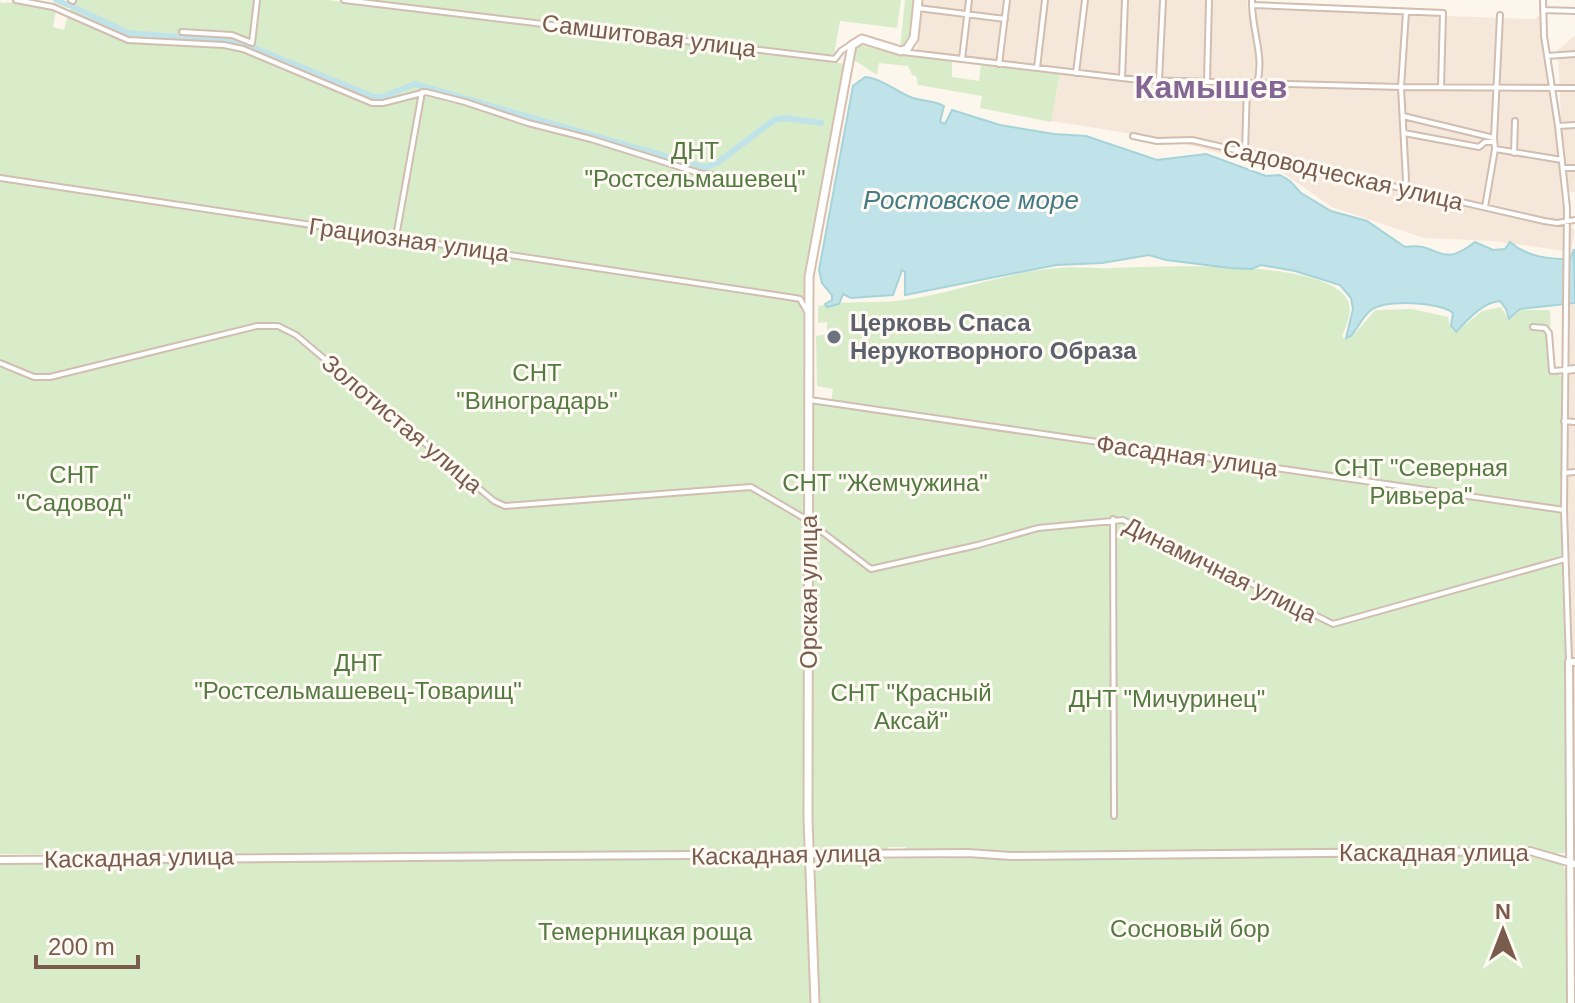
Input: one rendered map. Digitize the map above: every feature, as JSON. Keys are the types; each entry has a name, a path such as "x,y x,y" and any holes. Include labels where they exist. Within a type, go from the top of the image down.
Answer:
{"main road":[{"path":"852,45 862,39 901,51 910,48 918,4"},
{"name":"Орская улица","path":"815,1003 810,855 812,255 852,45"}],"street":[{"path":"16,0 53,7 128,40 224,45 243,49 372,103 422,92 465,102 699,173 756,182"},
{"path":"182,32 232,35 252,43 257,0"},
{"name":"Самшитовая улица","path":"344,0 835,59 852,45"},
{"path":"962,59 969,0"},
{"path":"999,64 1007,0"},
{"path":"1037,68 1045,0"},
{"path":"1076,73 1085,0"},
{"path":"1122,78 1125,0"},
{"path":"1159,80 1163,0"},
{"path":"1207,82 1209,0"},
{"path":"1543,0 1547,56 1565,168 1568,222 1564,510 1572,662 1571,1003"},
{"path":"1257,83 1261,68 1252,24 1252,3 1443,13 1441,87"},
{"path":"918,4 1005,19"},
{"path":"1543,10 1575,11"},
{"path":"1404,188 1401,87 1406,12"},
{"path":"1485,207 1495,149 1500,15"},
{"path":"901,51 1122,78 1401,87 1575,88"},
{"path":"1547,56 1575,54"},
{"path":"1245,153 1247,83"},
{"path":"396,237 422,92"},
{"path":"1403,116 1494,140"},
{"path":"1514,153 1515,121"},
{"path":"1560,126 1575,125"},
{"path":"1404,133 1465,146 1479,147 1494,140"},
{"name":"Садоводческая улица","path":"1133,136 1157,141 1192,140 1551,222 1575,220"},
{"path":"1495,149 1562,160"},
{"path":"1565,168 1575,168"},
{"name":"Грациозная улица","path":"0,178 795,298 800,299 810,315"},
{"name":"Золотистая улица","path":"0,363 34,377 50,377 257,326 278,326 296,335 494,501 505,506 743,487 759,490 809,522"},
{"path":"1533,327 1545,328 1549,333 1552,371 1575,369"},
{"name":"Фасадная улица","path":"810,400 1564,510"},
{"path":"1564,421 1575,422"},
{"path":"1564,473 1575,472"},
{"path":"1113,519 1114,816"},
{"name":"Динамичная улица","path":"809,522 871,569 1038,528 1113,519 1131,522 1333,624 1565,559"},
{"name":"Каскадная улица","path":"0,860 1530,851 1573,864"}],"shaded area":[{"path":"923,0 1247,0 1248,9 1534,19 1539,16 1546,25 1567,221 1575,231 1571,252 1494,241 1424,238 1332,207 1276,168 1171,140 1051,121 1060,76 916,56"},
{"path":"1575,35 1575,192 1568,192 1558,50"},
{"path":"1575,305 1575,844 1564,306"}],"green space":[{"path":"0,0 1,3 26,2 56,10 53,27 64,30 72,0 328,0 846,64 809,262 809,526 831,541 834,536 812,522 811,400 831,403 833,389 817,386 816,336 827,334 827,322 818,323 818,306 903,300 1058,268 1201,266 1277,271 1309,277 1334,287 1348,301 1350,310 1342,336 1344,339 1353,336 1375,310 1412,309 1448,317 1455,333 1482,311 1501,307 1509,320 1521,310 1550,310 1552,371 1562,377 1570,853 907,855 906,847 888,847 887,853 814,853 807,845 798,853 0,854"},
{"path":"366,0 901,0 897,28 840,21 834,55"},
{"path":"905,0 915,0 909,43 900,48"},
{"path":"860,45 900,55 952,61 952,77 979,81 981,64 1060,74 1051,122 980,108 982,96 918,85 916,76 912,75 908,66 879,63 877,75 854,60 855,49"},
{"name":"Сосновый бор","path":"1503,855 1546,858 1563,866 1568,875 1568,1003 818,1003 818,937 812,864 816,859"},
{"name":"Темерницкая роща","path":"801,859 806,864 811,914 813,1003 0,1003 0,861"}],"water":[{"name":"Ростовское море","path":"865,77 913,98 944,106 940,122 945,124 952,110 1000,125 1086,136 1157,160 1206,154 1266,176 1280,175 1301,193 1331,211 1367,221 1405,247 1417,246 1446,255 1475,242 1493,250 1505,249 1510,242 1538,256 1570,259 1574,249 1575,303 1520,309 1509,319 1500,301 1494,302 1476,312 1456,332 1451,326 1453,313 1446,309 1426,304 1389,304 1371,310 1346,338 1353,309 1351,298 1340,285 1295,271 1261,265 1251,269 1230,268 1149,255 1102,263 1056,265 905,295 905,272 902,270 893,295 851,298 843,294 839,304 827,307 825,304 832,300 832,295 822,283 819,270 853,86"}],"waterway":[{"path":"56,0 68,5"},
{"path":"73,7 128,33 179,37"},
{"path":"185,37 239,42 374,97 382,97 415,84 699,166 717,163 774,120 785,118 821,123"}],"place":[{"name":"Церковь Спаса Нерукотворного Образа","path":"834,337"}],"district":[{"name":"Камышев","path":"1211,87"}],"park label":[{"name":"ДНТ \"Ростсельмашевец\"","path":"695,165"},
{"name":"СНТ \"Виноградарь\"","path":"537,387"},
{"name":"СНТ \"Северная Ривьера\"","path":"1421,482"},
{"name":"СНТ \"Жемчужина\"","path":"885,483"},
{"name":"СНТ \"Садовод\"","path":"74,489"},
{"name":"ДНТ \"Ростсельмашевец-Товарищ\"","path":"358,677"},
{"name":"ДНТ \"Мичуринец\"","path":"1167,699"},
{"name":"СНТ \"Красный Аксай\"","path":"911,707"}]}
